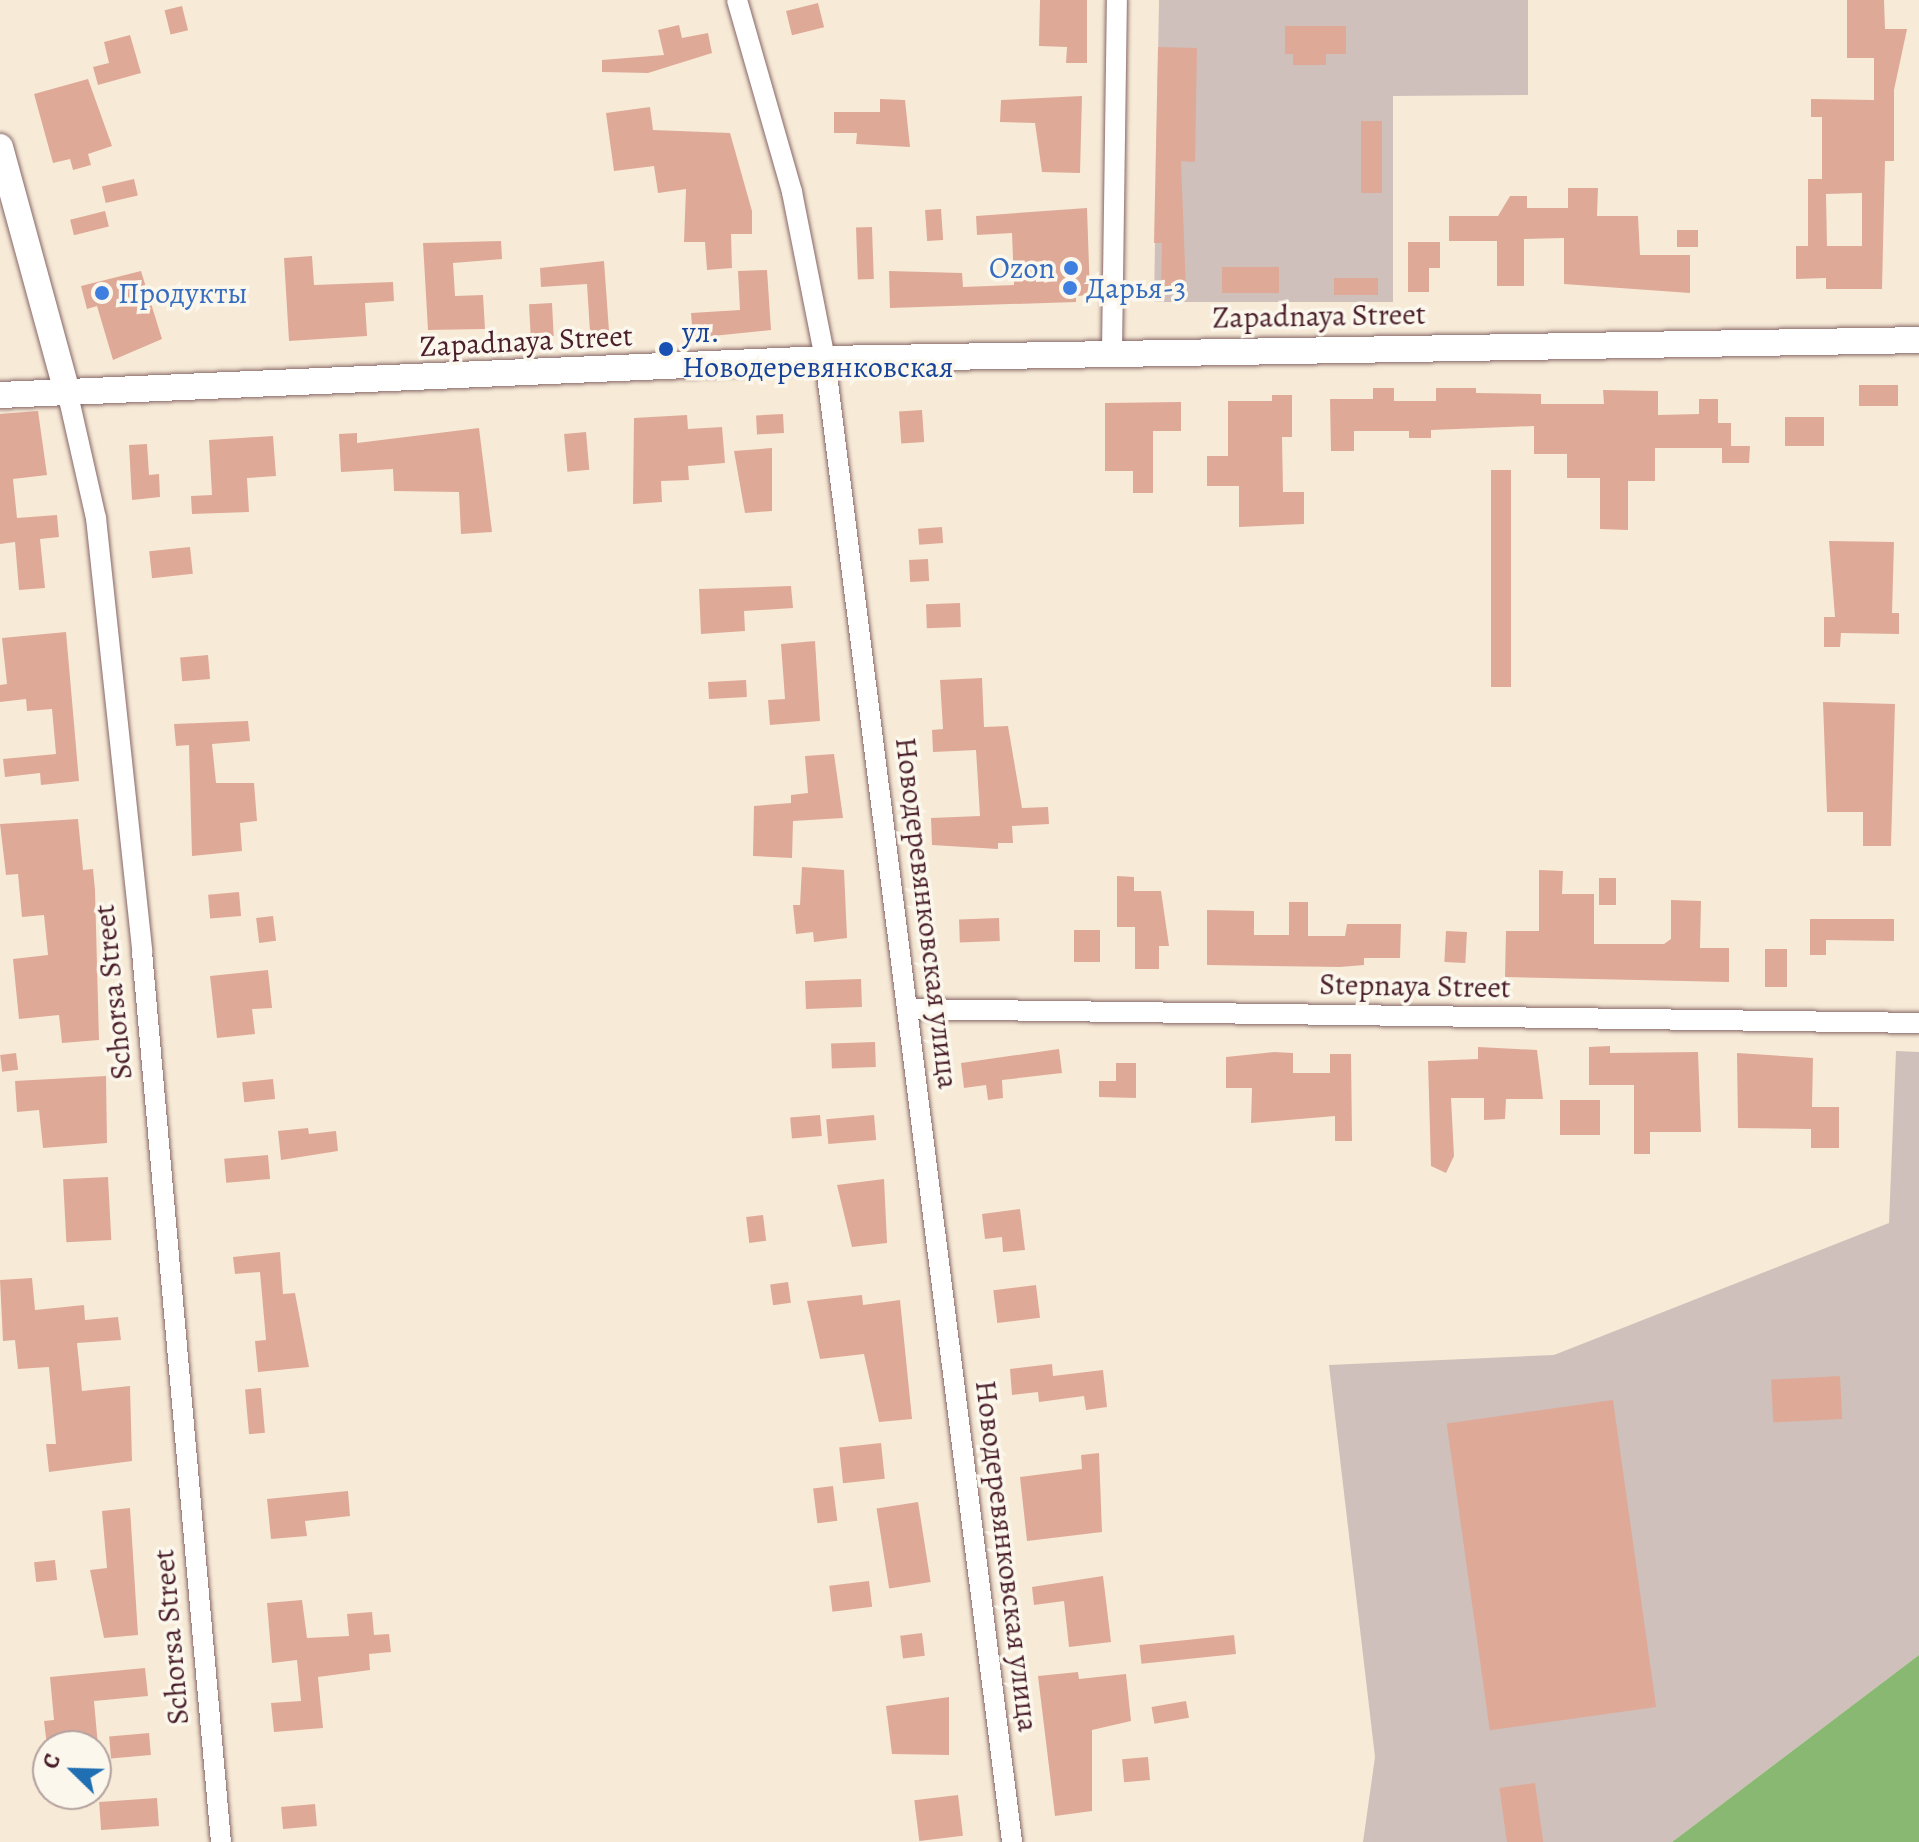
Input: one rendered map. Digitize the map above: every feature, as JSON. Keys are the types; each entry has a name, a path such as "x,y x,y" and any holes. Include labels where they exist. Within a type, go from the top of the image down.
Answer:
{"main road":[{"name":"Schorsa Street","path":"0,147 68,395"},
{"name":"Zapadnaya Street","path":"0,395 68,395 825,359 1112,351 1919,340"}],"street":[{"name":"Новодеревянковская улица","path":"737,0 792,192 825,359 1012,1842"},
{"path":"1112,351 1117,0"},
{"name":"Schorsa Street","path":"68,395 96,518 137,906 221,1842"},
{"name":"Stepnaya Street","path":"909,1009 1919,1023"}],"shaded area":[{"path":"1159,0 1528,0 1528,95 1393,96 1393,302 1154,302"},
{"path":"1896,1051 1919,1052 1919,1655 1672,1842 1363,1842 1375,1757 1329,1365 1554,1355 1889,1223"}],"green space":[{"path":"1919,1655 1919,1842 1672,1842"}],"building":[{"path":"1040,0 1087,0 1087,63 1066,63 1067,47 1039,46"},
{"path":"1847,0 1884,0 1885,29 1907,29 1894,90 1894,161 1885,161 1882,289 1826,289 1826,278 1796,279 1796,246 1808,246 1808,179 1822,179 1822,117 1811,117 1811,99 1874,100 1874,58 1847,58","holes":["1862,193 1862,246 1827,246 1826,194"]},
{"path":"818,3 824,27 792,35 786,11"},
{"path":"182,6 188,30 171,35 165,10"},
{"path":"679,25 682,38 708,33 712,53 648,73 602,72 602,60 664,55 658,30"},
{"path":"1285,26 1346,26 1346,54 1326,54 1326,65 1293,65 1293,54 1285,54"},
{"path":"130,35 141,73 98,85 93,67 109,63 104,42"},
{"path":"1158,47 1197,48 1195,162 1181,161 1186,289 1161,289 1162,243 1154,243"},
{"path":"88,79 112,146 88,154 91,165 73,170 70,159 53,163 34,94"},
{"path":"1082,96 1080,173 1042,172 1035,123 1000,122 1001,100"},
{"path":"880,99 905,100 910,147 856,144 857,133 834,133 834,112 880,112"},
{"path":"650,107 653,130 730,133 752,211 752,234 731,234 732,268 707,270 705,242 684,242 686,189 658,193 654,166 614,171 606,113"},
{"path":"1361,121 1382,121 1382,193 1361,193"},
{"path":"134,179 138,196 106,203 102,186"},
{"path":"1568,188 1598,188 1597,216 1638,216 1640,255 1690,255 1690,293 1564,284 1564,238 1524,239 1524,286 1497,286 1497,241 1449,241 1449,216 1498,216 1510,196 1527,196 1527,208 1568,208"},
{"path":"1087,208 1090,295 1076,296 1076,302 890,308 889,271 962,273 963,287 1014,285 1012,233 977,235 976,216"},
{"path":"941,209 943,240 927,241 925,210"},
{"path":"105,211 109,227 74,235 70,220"},
{"path":"872,227 874,279 858,280 856,228"},
{"path":"1677,230 1698,230 1698,247 1677,247"},
{"path":"501,241 502,259 453,263 455,296 483,295 485,329 428,330 423,243"},
{"path":"1408,242 1440,242 1440,268 1429,268 1429,292 1408,292"},
{"path":"312,256 314,285 393,282 394,301 365,303 367,336 289,341 284,258"},
{"path":"604,261 609,331 590,332 587,284 541,287 540,268"},
{"path":"1222,267 1279,267 1279,293 1222,293"},
{"path":"767,270 771,330 693,338 691,313 740,310 738,271"},
{"path":"141,271 162,339 113,360 97,306 87,309 81,286"},
{"path":"1334,278 1378,278 1378,295 1334,295"},
{"path":"552,303 554,336 531,337 529,304"},
{"path":"1859,385 1898,385 1898,406 1859,406"},
{"path":"1373,388 1394,388 1394,401 1436,401 1436,388 1476,388 1476,393 1541,394 1541,404 1604,404 1603,390 1658,391 1658,415 1699,414 1699,399 1718,399 1718,423 1731,423 1731,446 1750,446 1749,463 1722,463 1722,448 1655,448 1655,481 1628,481 1628,530 1600,529 1600,478 1567,478 1567,454 1534,454 1534,426 1431,430 1431,438 1409,438 1409,431 1354,431 1354,451 1331,451 1330,399 1373,399"},
{"path":"1272,395 1292,395 1292,437 1282,437 1283,492 1304,492 1304,524 1239,527 1239,486 1207,486 1207,456 1228,456 1228,401 1272,401"},
{"path":"1181,402 1181,431 1153,431 1153,493 1133,493 1133,471 1105,471 1105,403"},
{"path":"922,410 924,442 901,444 899,412"},
{"path":"38,411 47,475 13,479 17,518 57,515 59,537 40,539 45,588 19,590 15,542 0,544 0,414"},
{"path":"783,414 784,433 757,434 756,415"},
{"path":"687,415 688,429 722,427 725,463 688,466 689,480 661,481 662,502 633,504 634,418"},
{"path":"1785,417 1824,417 1824,446 1785,446"},
{"path":"479,428 492,532 461,534 459,492 394,491 393,469 341,472 339,434 357,433 357,443"},
{"path":"586,432 589,470 567,472 564,434"},
{"path":"273,436 276,476 247,478 249,512 192,514 191,496 212,495 209,440"},
{"path":"147,444 149,475 159,474 160,497 132,500 129,445"},
{"path":"772,448 772,511 745,513 734,451"},
{"path":"1491,470 1511,470 1511,687 1491,687"},
{"path":"942,527 943,543 919,545 918,529"},
{"path":"1829,541 1894,542 1892,613 1899,613 1899,634 1841,633 1840,647 1824,647 1824,617 1835,617"},
{"path":"190,547 193,574 152,578 149,551"},
{"path":"928,559 929,581 910,582 909,560"},
{"path":"791,586 793,608 744,611 745,631 701,634 699,589"},
{"path":"960,603 961,627 927,628 926,604"},
{"path":"66,632 79,781 41,785 40,773 5,777 3,759 56,754 52,709 27,711 26,699 0,702 0,685 7,684 2,638"},
{"path":"815,641 820,721 770,725 768,700 785,699 781,644"},
{"path":"208,655 210,679 182,681 180,657"},
{"path":"982,678 984,727 1008,726 1022,808 1048,807 1049,824 1012,826 1013,843 998,843 998,849 932,845 931,818 980,816 976,750 933,752 932,730 943,729 940,680"},
{"path":"746,680 747,697 709,699 708,682"},
{"path":"1823,702 1895,704 1891,846 1863,846 1863,812 1827,812"},
{"path":"248,721 250,741 212,744 216,783 254,783 257,821 240,823 242,851 192,856 189,745 176,746 174,724"},
{"path":"834,754 843,818 793,821 792,858 753,856 754,806 791,803 791,795 808,793 805,756"},
{"path":"78,819 83,870 93,869 95,890 99,1040 62,1043 59,1015 19,1019 13,959 48,955 44,915 22,917 18,874 6,875 0,824"},
{"path":"802,867 844,870 847,938 814,942 813,932 796,934 793,905 800,905"},
{"path":"1539,870 1563,871 1562,894 1594,894 1594,944 1664,944 1671,939 1671,900 1701,901 1700,948 1729,948 1729,982 1505,977 1506,931 1539,931"},
{"path":"1117,876 1134,877 1134,891 1161,891 1169,946 1159,946 1159,969 1135,969 1135,927 1117,927"},
{"path":"1599,878 1616,878 1616,905 1599,905"},
{"path":"239,892 241,916 210,919 208,895"},
{"path":"1289,902 1308,902 1308,936 1345,936 1347,924 1401,924 1400,958 1364,958 1364,965 1340,967 1207,965 1207,910 1254,911 1254,935 1289,935"},
{"path":"273,916 276,941 259,943 256,918"},
{"path":"999,918 1000,941 960,942 959,919"},
{"path":"1810,919 1894,919 1894,941 1826,940 1826,955 1810,955"},
{"path":"1074,930 1100,930 1100,962 1074,962"},
{"path":"1446,931 1467,932 1465,963 1444,962"},
{"path":"1765,949 1787,949 1787,987 1765,987"},
{"path":"268,970 272,1008 252,1009 255,1034 217,1038 210,976"},
{"path":"861,979 862,1007 806,1009 805,981"},
{"path":"875,1042 876,1067 832,1069 831,1044"},
{"path":"1610,1046 1610,1053 1698,1052 1701,1132 1650,1132 1650,1154 1634,1154 1634,1085 1589,1085 1589,1047"},
{"path":"1478,1047 1537,1050 1543,1099 1506,1099 1505,1119 1484,1120 1484,1098 1451,1098 1454,1156 1446,1173 1431,1166 1428,1061 1478,1059"},
{"path":"1059,1049 1062,1073 1002,1080 1003,1098 988,1100 986,1085 964,1088 961,1063"},
{"path":"16,1053 18,1070 2,1072 0,1055"},
{"path":"1293,1053 1293,1073 1330,1073 1330,1054 1351,1054 1352,1141 1335,1141 1335,1116 1251,1123 1252,1088 1226,1088 1226,1057"},
{"path":"1737,1053 1813,1058 1812,1107 1839,1107 1839,1148 1811,1148 1811,1129 1738,1128"},
{"path":"1116,1063 1136,1063 1136,1098 1099,1097 1099,1081 1116,1081"},
{"path":"106,1076 107,1143 43,1148 39,1110 17,1112 15,1081"},
{"path":"273,1079 275,1099 244,1102 242,1082"},
{"path":"1560,1100 1600,1100 1600,1135 1560,1135"},
{"path":"820,1115 822,1136 792,1139 790,1118"},
{"path":"874,1115 876,1140 828,1144 826,1119"},
{"path":"308,1128 309,1134 336,1131 338,1151 281,1160 278,1131"},
{"path":"268,1155 270,1179 226,1183 224,1159"},
{"path":"108,1177 111,1240 66,1242 63,1179"},
{"path":"884,1179 887,1243 852,1247 837,1185"},
{"path":"1020,1209 1025,1250 1003,1252 1002,1237 985,1239 982,1214"},
{"path":"763,1215 766,1241 749,1243 746,1217"},
{"path":"280,1252 283,1294 295,1293 309,1367 258,1372 255,1341 266,1340 260,1272 235,1274 233,1257"},
{"path":"32,1278 35,1310 84,1305 85,1320 118,1317 121,1340 77,1343 82,1391 130,1386 132,1461 49,1472 46,1444 56,1444 49,1367 18,1369 15,1340 3,1341 0,1280"},
{"path":"788,1282 791,1303 773,1305 770,1285"},
{"path":"1036,1285 1040,1318 997,1323 993,1290"},
{"path":"862,1295 863,1305 900,1300 912,1419 879,1422 864,1354 820,1359 807,1301"},
{"path":"1052,1364 1053,1376 1103,1370 1107,1407 1086,1410 1084,1396 1039,1402 1038,1392 1012,1395 1010,1369"},
{"path":"1840,1376 1842,1419 1773,1423 1771,1380"},
{"path":"261,1388 265,1433 249,1434 245,1389"},
{"path":"1613,1400 1656,1707 1490,1730 1447,1423"},
{"path":"881,1443 885,1479 843,1483 839,1447"},
{"path":"1099,1453 1102,1532 1027,1541 1020,1477 1082,1469 1081,1455"},
{"path":"833,1486 837,1521 817,1523 813,1488"},
{"path":"348,1491 350,1516 305,1521 307,1536 271,1539 267,1499"},
{"path":"918,1502 931,1582 889,1589 877,1509"},
{"path":"130,1508 138,1635 104,1638 90,1570 107,1568 102,1511"},
{"path":"55,1560 57,1580 36,1582 34,1562"},
{"path":"1103,1576 1111,1642 1069,1647 1064,1601 1034,1605 1032,1587"},
{"path":"869,1581 872,1607 832,1612 829,1586"},
{"path":"302,1600 307,1638 349,1636 347,1614 372,1612 374,1635 389,1634 391,1652 369,1654 370,1670 318,1677 323,1728 274,1732 271,1703 301,1701 297,1660 272,1663 267,1603"},
{"path":"922,1633 925,1656 903,1659 900,1636"},
{"path":"1234,1635 1236,1654 1142,1664 1140,1645"},
{"path":"145,1668 148,1696 94,1701 97,1730 45,1730 44,1721 54,1720 50,1677"},
{"path":"1078,1672 1079,1679 1126,1674 1131,1721 1092,1730 1092,1811 1055,1816 1038,1676"},
{"path":"949,1697 949,1755 892,1754 886,1706"},
{"path":"1186,1701 1189,1718 1154,1724 1152,1707"},
{"path":"149,1733 151,1755 112,1758 112,1736"},
{"path":"1148,1757 1150,1780 1124,1782 1122,1759"},
{"path":"1535,1783 1543,1842 1507,1842 1499,1788"},
{"path":"958,1795 963,1836 919,1841 914,1800"},
{"path":"157,1798 159,1826 101,1830 100,1810 112,1810 112,1801"},
{"path":"315,1804 317,1826 283,1829 281,1807"}],"place":[{"name":"Ozon","path":"1071,268"},
{"name":"Дарья-3","path":"1070,288"},
{"name":"Продукты","path":"102,293"},
{"name":"ул. Новодеревянковская","path":"666,349"}]}
